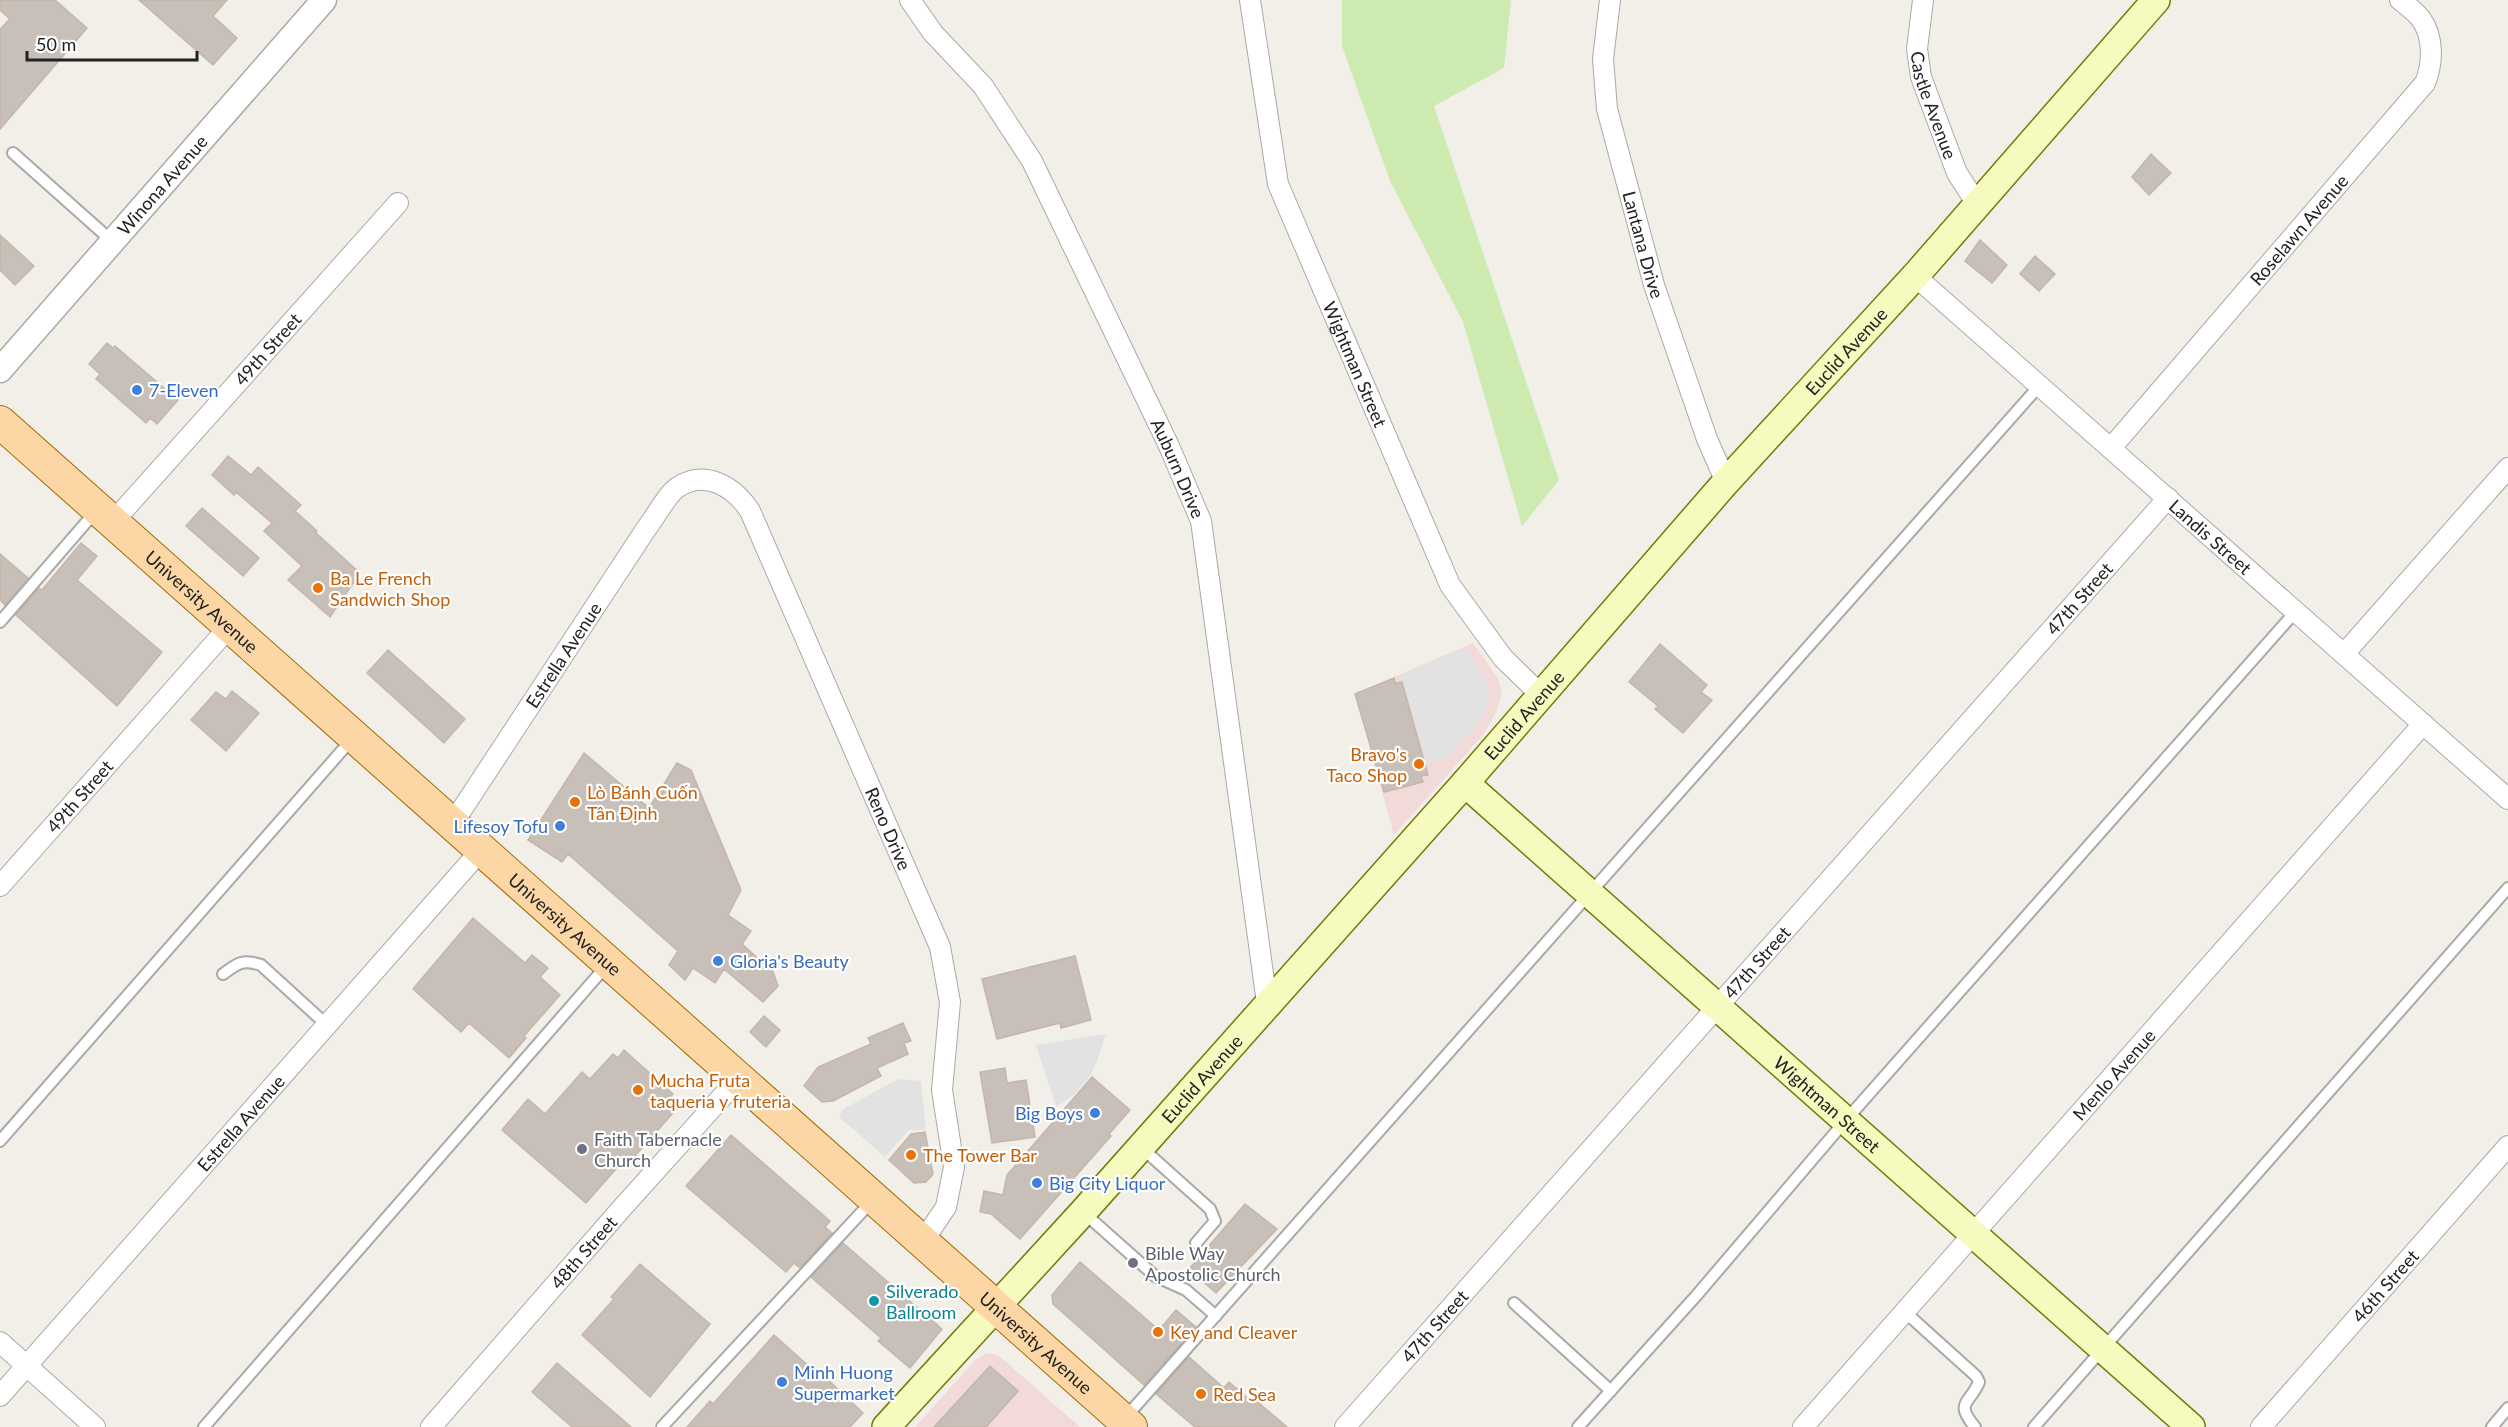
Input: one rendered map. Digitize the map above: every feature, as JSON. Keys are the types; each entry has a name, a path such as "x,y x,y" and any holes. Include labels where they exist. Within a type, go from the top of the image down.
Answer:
{"main road":[{"name":"Euclid Avenue","path":"886,1427 1083,1212 1465,783 1726,482 1915,276 2156,0"},
{"name":"University Avenue","path":"0,422 875,1198 1124,1425"},
{"name":"Wightman Street","path":"1465,783 2191,1427"}],"street":[{"name":"Winona Avenue","path":"0,370 324,0"},
{"name":"Auburn Drive","path":"910,0 933,33 983,87 1032,161 1169,446 1201,521 1267,1003"},
{"name":"Wightman Street","path":"1250,0 1278,184 1282,195 1450,585 1503,658 1540,694"},
{"name":"Lantana Drive","path":"1610,0 1603,59 1608,109 1654,285 1707,439 1726,482"},
{"name":"Castle Avenue","path":"1923,0 1917,49 1921,77 1957,173 1977,204"},
{"name":"Roselawn Avenue","path":"2111,448 2425,83 2432,68 2428,31 2420,18 2400,0"},
{"name":"49th Street","path":"106,516 398,203"},
{"name":"Landis Street","path":"1915,276 2508,799"},
{"path":"2344,654 2508,468"},
{"name":"Reno Drive","path":"677,487 703,479 715,482 736,494 750,511 940,947 950,1002 942,1090 954,1167 946,1207 923,1241"},
{"name":"Estrella Avenue","path":"453,824 646,529 677,487"},
{"name":"47th Street","path":"1345,1427 2168,498"},
{"name":"49th Street","path":"0,886 230,626"},
{"name":"Menlo Avenue","path":"1803,1427 2423,724"},
{"name":"Estrella Avenue","path":"0,1396 482,849"},
{"name":"48th Street","path":"431,1427 739,1078"},
{"name":"46th Street","path":"2261,1427 2508,1146"},
{"path":"0,1342 95,1427"}],"lane":[{"path":"13,153 113,242"},
{"path":"1124,1425 1216,1316 2040,385"},
{"path":"0,622 106,516"},
{"path":"1578,1427 1696,1296 1846,1120 2296,611"},
{"path":"0,1141 355,737"},
{"path":"2034,1427 2508,888"},
{"path":"223,974 237,964 247,961 261,965 328,1026"},
{"path":"204,1427 609,963"},
{"path":"1140,1146 1210,1209 1215,1221 1196,1243"},
{"path":"662,1427 875,1198"},
{"path":"1083,1212 1155,1276 1186,1290 1216,1316"},
{"path":"1515,1303 1611,1391"},
{"path":"1905,1312 1980,1382 1964,1405 1964,1412 1975,1427"},
{"path":"2492,1427 2508,1408"}],"shaded area":[{"path":"1473,643 1498,678 1502,694 1496,712 1484,734 1394,835 1355,694"},
{"path":"1463,648 1486,680 1489,693 1488,705 1480,720 1445,760 1443,758 1427,763 1400,675"},
{"path":"1106,1034 1090,1076 1074,1095 1056,1107 1036,1045"},
{"path":"898,1079 921,1081 926,1129 914,1131 910,1129 885,1157 839,1117 842,1110"},
{"path":"987,1353 998,1355 1080,1427 915,1427 976,1359"}],"green space":[{"path":"1342,0 1511,0 1504,68 1434,106 1559,480 1522,526 1463,322 1390,181 1342,46"}],"building":[{"path":"0,0 55,0 87,28 0,129 0,29 10,19 0,10"},
{"path":"139,0 227,0 213,16 237,38 213,65"},
{"path":"2151,154 2171,173 2149,195 2132,177"},
{"path":"0,235 34,266 15,285 0,270"},
{"path":"1980,240 2007,265 1992,283 1965,261"},
{"path":"2035,256 2055,274 2039,291 2020,274"},
{"name":"7-Eleven","path":"107,343 113,348 115,346 178,400 157,424 150,418 146,423 96,379 100,374 89,364"},
{"path":"228,456 251,475 258,467 301,505 295,511 360,573 330,617 288,580 302,566 264,531 272,523 236,492 234,495 212,475"},
{"path":"202,508 259,558 243,576 186,526"},
{"path":"81,543 97,556 77,580 162,652 117,706 16,615 39,588 42,590"},
{"path":"0,554 28,578 5,605 0,600"},
{"path":"1660,644 1707,685 1701,692 1712,700 1683,733 1655,709 1658,706 1629,682"},
{"path":"388,650 465,719 444,743 367,673"},
{"path":"1394,678 1395,683 1402,682 1428,775 1421,776 1423,782 1384,792 1355,694"},
{"path":"232,691 259,713 226,751 191,720 216,692 226,699"},
{"path":"584,753 649,808 677,763 691,770 741,890 728,915 751,931 742,944 773,972 778,986 763,1002 724,969 715,983 693,968 685,980 669,965 678,951 568,854 562,862 528,840"},
{"path":"473,918 525,963 532,955 548,968 540,977 560,995 524,1036 526,1038 509,1058 469,1023 461,1032 413,989"},
{"path":"1075,956 1091,1020 1061,1028 1060,1023 997,1039 982,979"},
{"path":"764,1016 780,1030 766,1047 750,1032"},
{"path":"903,1023 911,1041 904,1043 908,1054 877,1068 881,1076 833,1101 822,1102 804,1086 818,1067 871,1044 868,1038"},
{"name":"Faith Tabernacle Church","path":"624,1050 673,1094 670,1097 680,1105 627,1165 623,1161 586,1203 502,1130 528,1099 545,1114 582,1072 590,1079 613,1054 618,1058"},
{"path":"1005,1068 1007,1083 1026,1080 1035,1137 992,1143 980,1072"},
{"name":"Big City Liquor","path":"1092,1077 1130,1110 1109,1134 1111,1136 1020,1239 991,1214 980,1212 984,1191 1003,1195 1007,1175"},
{"name":"The Tower Bar","path":"925,1132 933,1174 926,1182 914,1183 889,1160 911,1134"},
{"path":"731,1135 830,1221 825,1227 832,1233 800,1268 794,1263 786,1272 686,1186"},
{"path":"1245,1204 1277,1229 1216,1293 1189,1269"},
{"name":"Silverado Ballroom","path":"843,1243 942,1329 910,1368 878,1341 881,1338 811,1277"},
{"path":"1080,1262 1159,1330 1176,1310 1196,1327 1144,1385 1053,1304 1052,1295"},
{"path":"640,1264 710,1324 650,1397 582,1335 614,1299 611,1297"},
{"name":"Minh Huong Supermarket","path":"774,1335 822,1378 824,1376 863,1413 850,1427 687,1427 710,1401 713,1404"},
{"path":"1189,1357 1224,1388 1229,1382 1251,1401 1253,1398 1287,1427 1195,1427 1156,1394"},
{"path":"557,1363 631,1427 572,1427 532,1392"},
{"path":"990,1366 1018,1391 986,1427 934,1427"}],"place":[{"name":"7-Eleven","path":"137,390"},
{"name":"Ba Le French Sandwich Shop","path":"318,588"},
{"name":"Bravo's Taco Shop","path":"1419,764"},
{"name":"Lò Bánh Cuốn Tân Định","path":"575,802"},
{"name":"Lifesoy Tofu","path":"560,826"},
{"name":"Gloria's Beauty","path":"718,961"},
{"name":"Mucha Fruta taqueria y fruteria","path":"638,1090"},
{"name":"Big Boys","path":"1095,1113"},
{"name":"Faith Tabernacle Church","path":"582,1149"},
{"name":"The Tower Bar","path":"911,1155"},
{"name":"Big City Liquor","path":"1037,1183"},
{"name":"Bible Way Apostolic Church","path":"1133,1263"},
{"name":"Silverado Ballroom","path":"874,1301"},
{"name":"Key and Cleaver","path":"1158,1332"},
{"name":"Minh Huong Supermarket","path":"782,1382"},
{"name":"Red Sea","path":"1201,1394"}]}
